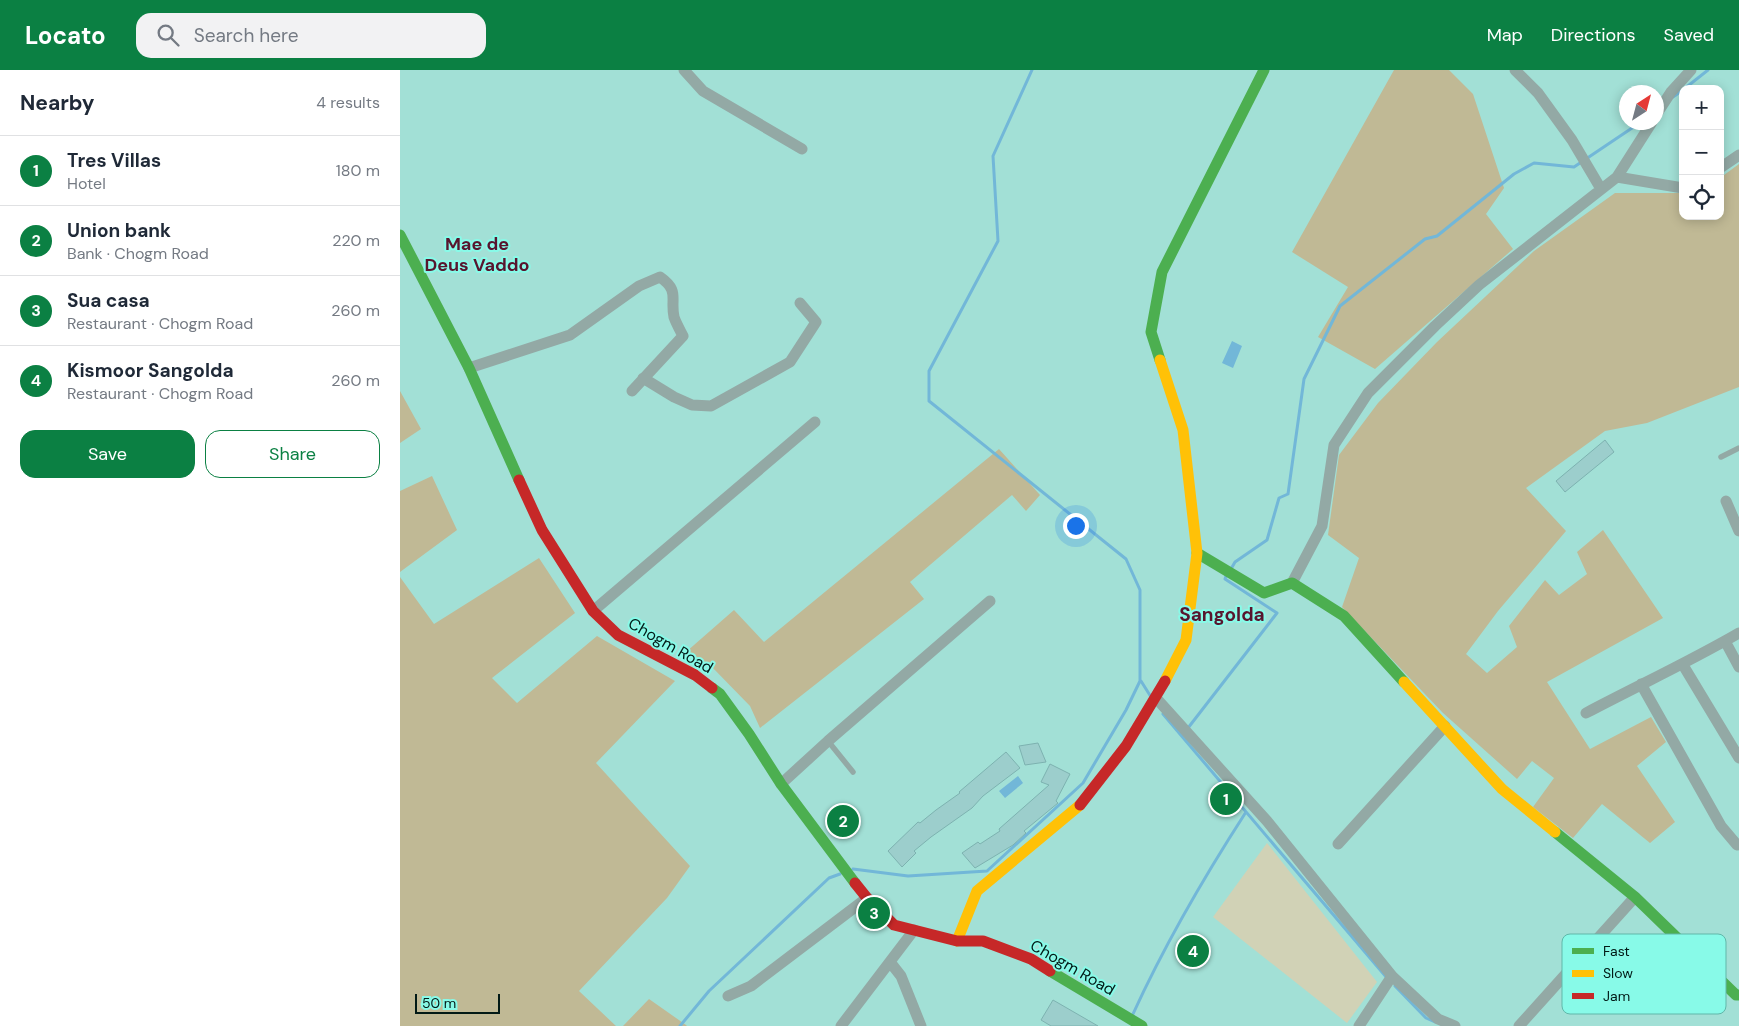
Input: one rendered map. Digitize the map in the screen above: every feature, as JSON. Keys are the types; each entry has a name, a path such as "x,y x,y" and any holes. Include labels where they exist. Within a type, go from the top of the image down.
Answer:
{"street":[{"path":"684,70 703,91 802,148"},
{"path":"957,941 977,891 1078,808 1126,746 1156,698 1186,640 1197,553 1183,430 1151,332 1162,272 1264,70"},
{"path":"1515,70 1544,100 1572,140 1601,189"},
{"path":"1664,103 1671,92 1692,70"},
{"path":"1197,553 1264,593 1292,583 1322,526 1334,445 1368,393 1479,285 1617,177 1647,130"},
{"path":"1724,165 1739,155"},
{"path":"1617,177 1679,187"},
{"name":"Chogm Road","path":"400,235 468,368 542,530 593,611 618,635 695,675 720,694 749,734 781,784 867,898 894,925 957,941 982,941 1031,959 1142,1026"},
{"path":"468,368 570,335 639,286 660,277 669,283 674,293 674,316 683,336 632,391"},
{"path":"644,378 674,398 692,405 712,406 790,362 816,322 800,303"},
{"path":"593,611 815,422"},
{"path":"1726,501 1739,531"},
{"path":"1292,583 1344,616 1502,789 1635,898 1672,934"},
{"path":"781,784 828,741 990,602"},
{"path":"1586,713 1683,664 1739,633"},
{"path":"1725,641 1739,667"},
{"path":"1683,664 1739,758"},
{"path":"1641,684 1721,826 1737,845"},
{"path":"1156,698 1267,821 1392,976 1436,1023 1455,1026"},
{"path":"1338,844 1445,726"},
{"path":"728,996 751,986 867,898"},
{"path":"1602,934 1635,898"},
{"path":"841,1026 914,930"},
{"path":"890,962 901,976 921,1026"},
{"path":"1359,1026 1392,976"},
{"path":"1519,1026 1562,979"},
{"path":"1726,985 1738,997"}],"lane":[{"path":"1721,457 1739,448"},
{"path":"828,741 853,772"}],"green space":[{"path":"1267,843 1377,982 1347,1023 1213,917"}],"shaded area":[{"path":"1394,70 1449,70 1473,94 1504,188 1486,214 1513,249 1375,369 1318,337 1348,287 1292,252"},
{"path":"1739,164 1739,387 1647,423 1605,431 1526,488 1566,531 1498,611 1466,654 1487,673 1517,647 1509,626 1545,580 1559,595 1587,574 1577,552 1603,530 1663,618 1547,682 1590,749 1651,717 1666,742 1637,766 1675,822 1650,843 1602,804 1573,838 1533,807 1554,778 1532,761 1517,779 1443,713 1342,607 1359,558 1328,535 1339,455 1378,403 1437,342 1534,251 1615,193 1679,193 1679,220 1724,220 1724,175"},
{"path":"400,391 421,429 400,443"},
{"path":"999,449 1040,495 1026,511 1012,495 910,582 924,599 760,728 750,706 711,666 686,652 734,610 764,642"},
{"path":"432,476 457,530 400,572 400,491"},
{"path":"539,558 575,613 492,678 517,703 597,636 675,681 596,763 690,866 667,898 579,991 616,1026 400,1026 400,577 434,624"},
{"path":"649,999 686,1025 687,1026 623,1026"}],"water":[{"path":"1232,341 1242,346 1233,368 1222,363"},
{"path":"1018,776 1023,783 1005,798 999,791"}],"building":[{"path":"1605,440 1614,452 1565,492 1556,481"},
{"path":"1038,743 1046,762 1025,765 1019,746"},
{"path":"1006,752 1020,768 983,796 972,808 914,851 916,853 902,867 888,851 918,822 920,823 960,793"},
{"path":"1050,764 1070,774 1056,801 1058,803 1024,831 1026,833 1013,845 975,868 962,853 978,842 980,844 1000,831 999,829 1049,785 1041,782"},
{"path":"1053,1000 1098,1026 1051,1026 1041,1020"}],"waterway":[{"path":"853,869 908,876 987,871 1083,783 1126,710 1140,681 1140,590 1126,559 929,401 929,371 998,241 993,156 1032,70"},
{"path":"1689,85 1708,70"},
{"path":"1673,97 1679,93"},
{"path":"1231,569 1235,562 1267,540 1279,498 1288,494 1304,379 1340,306 1425,239 1437,236 1514,174 1534,163 1574,167 1629,130"},
{"path":"1188,728 1277,613 1225,579 1226,576"},
{"path":"1141,681 1151,697"},
{"path":"1163,714 1387,978"},
{"path":"1133,1014 1158,962 1186,911 1246,812"},
{"path":"680,1026 709,991 829,878 840,874"},
{"path":"1395,986 1426,1018 1435,1022"}],"traffic: fast":[{"path":"1160,360 1151,332 1162,272 1264,70"},
{"path":"400,235 469,368 519,480"},
{"path":"1197,553 1264,593 1292,583 1344,616 1404,682"},
{"path":"712,688 720,694 749,734 781,784 855,883"},
{"path":"1555,832 1635,897 1673,934"},
{"path":"1050,971 1142,1026"},
{"path":"1726,985 1736,995 1739,995"}],"traffic: slow":[{"path":"1160,360 1183,430 1197,553 1186,640 1165,681"},
{"path":"1404,682 1502,789 1555,832"},
{"path":"957,941 977,891 1080,805"}],"traffic: jam":[{"path":"519,480 542,530 593,611 618,635 695,675 712,688"},
{"path":"1080,805 1126,746 1165,681"},
{"path":"855,883 894,925 957,941 983,941 1031,959 1050,971"}],"place":[{"name":"Tres Villas","path":"1226,799"},
{"name":"Union bank","path":"843,821"},
{"name":"Sua casa","path":"874,913"},
{"name":"Kismoor Sangolda","path":"1193,951"}],"district":[{"name":"Mae de Deus Vaddo","path":"477,254"},
{"name":"Sangolda","path":"1222,614"}]}
